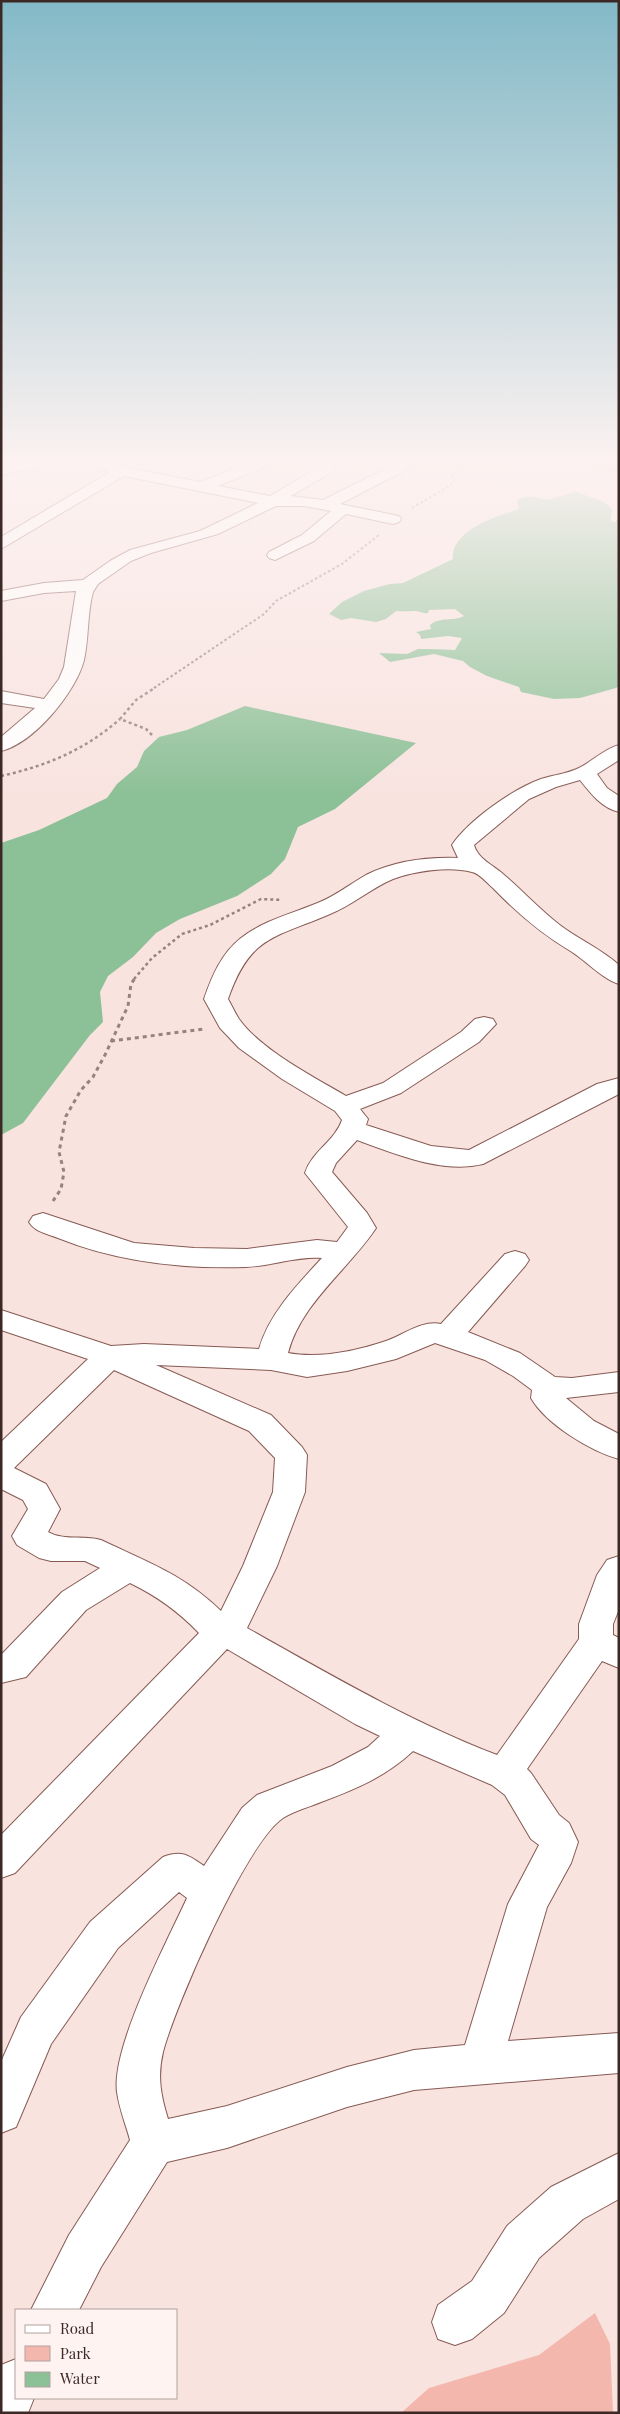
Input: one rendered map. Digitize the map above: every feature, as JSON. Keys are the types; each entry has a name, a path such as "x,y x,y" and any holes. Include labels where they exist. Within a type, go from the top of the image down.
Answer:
{"street":[{"path":"1,745 10,732 48,706 69,678 79,637 83,594 88,585 105,572"},
{"path":"1,596 44,588 88,585"},
{"path":"1,696 48,706"},
{"path":"614,761 586,773 534,789 522,796 468,838 463,845 466,854 555,932 597,958 619,977"},
{"path":"586,773 600,792 619,806"},
{"path":"480,866 428,864 401,870 374,880 341,901 267,931 249,944 229,965 222,978 216,999 229,1023 254,1047 347,1118 437,1155 458,1159 474,1158 606,1089 619,1086"},
{"path":"271,1360 278,1334 292,1312 362,1228 358,1219 318,1173 321,1161 347,1118 434,1062 484,1024"},
{"path":"43,1222 84,1238 133,1252 194,1258 247,1258 317,1249 344,1251"},
{"path":"448,1336 515,1260"},
{"path":"1,1320 110,1356 260,1423 291,1455 289,1492 262,1562 237,1616 1,1861"},
{"path":"1,1461 110,1356 144,1354 271,1360 307,1366 347,1361 396,1350 428,1334 448,1336 480,1347 531,1372 548,1387 572,1388 619,1382"},
{"path":"548,1387 546,1398 583,1429 619,1448"},
{"path":"1,1475 36,1492 44,1509 29,1536 50,1549 89,1549 166,1585 190,1602 212,1624 368,1714 464,1758 505,1774 518,1784 545,1827 555,1835 558,1842 553,1860 528,1904 481,2063"},
{"path":"1,1669 13,1667 74,1601 127,1568"},
{"path":"505,1774 518,1751 607,1648 596,1624 614,1575 619,1570"},
{"path":"153,2144 138,2091 142,2053 163,1996 210,1892 255,1819 270,1806 309,1792 381,1758 409,1733"},
{"path":"1,2112 36,2031 104,1935 177,1869 210,1892"},
{"path":"55,2309 86,2251 153,2144 226,2127 347,2087 414,2070 481,2063 619,2054"},
{"path":"455,2322 488,2297 523,2242 567,2203 619,2175"},
{"path":"4,2413 15,2386"}],"path":[{"path":"1,776 26,770 64,755 104,734 120,720 136,700 264,614 271,602 302,587 327,572"},
{"path":"120,720 146,729 152,735"},
{"path":"43,1222 46,1210 61,1189 64,1172 58,1152 66,1116 81,1090 94,1077 128,1006 131,984 138,972 182,934 210,925 262,899 275,898 316,911"},
{"path":"111,1041 191,1032 229,1023"}],"green space":[{"path":"595,2313 610,2344 613,2413 401,2413 429,2388 539,2355"}],"water":[{"path":"427,572 619,572 619,686 580,698 554,699 521,692 519,687 487,676 463,661 434,654 390,662 379,653 407,654 418,649 455,650 462,638 448,636 421,639 420,635 416,632 431,629 430,625 434,622 464,616 455,609 429,610 428,613 396,611 386,619 376,622 351,618 341,620 329,614 342,602 364,591 390,584 403,583"},
{"path":"245,706 416,743 335,809 298,827 285,859 271,874 237,896 180,919 156,933 133,957 108,976 100,992 103,1022 90,1035 23,1123 1,1135 1,843 39,830 107,798 117,784 137,767 144,751 159,737 187,730"}]}
